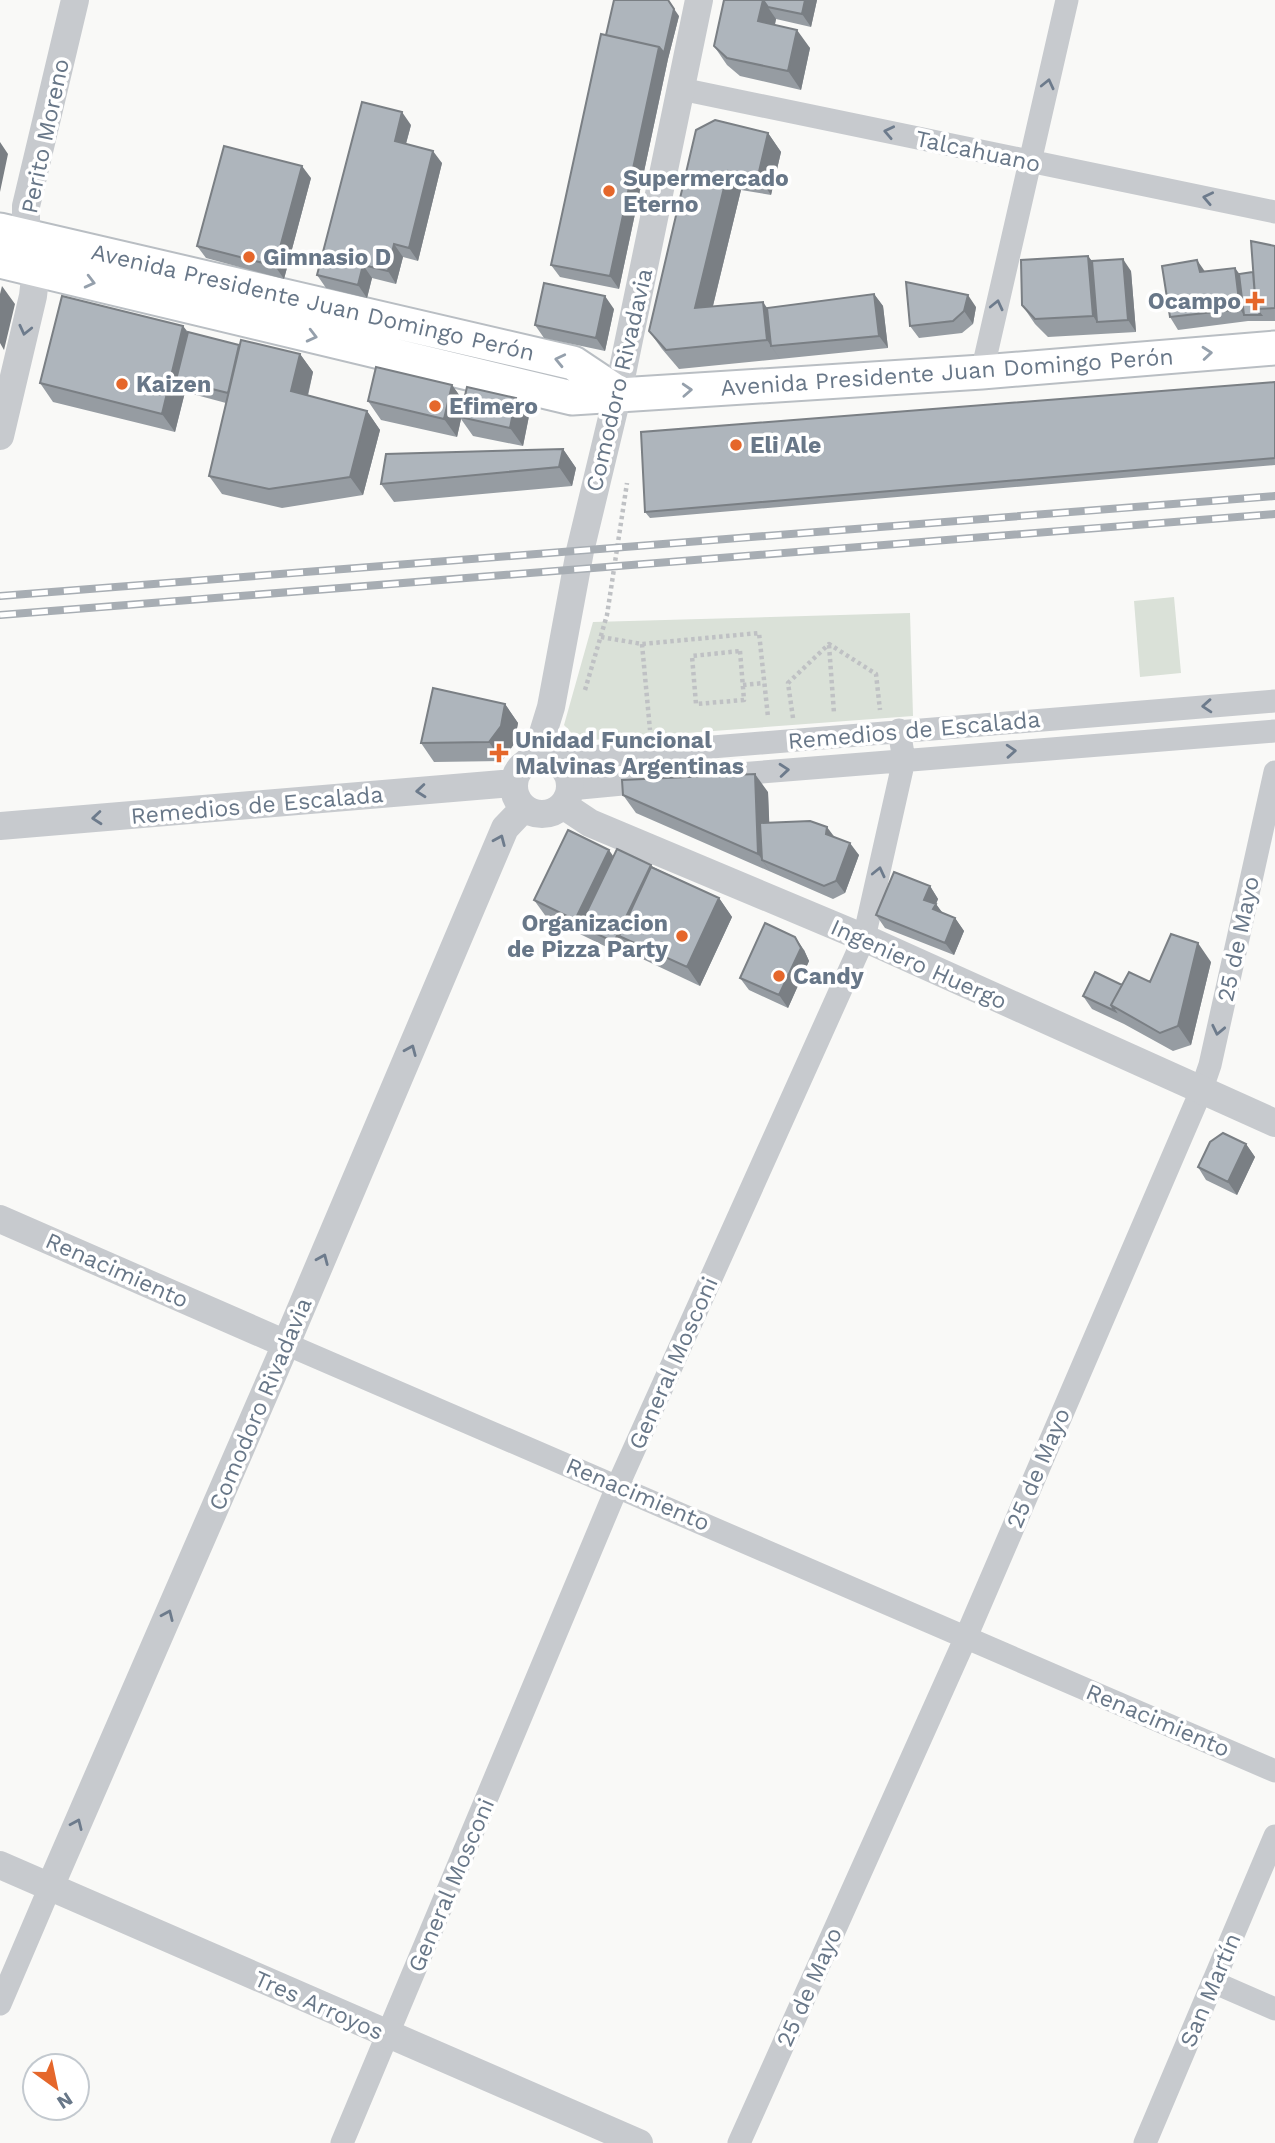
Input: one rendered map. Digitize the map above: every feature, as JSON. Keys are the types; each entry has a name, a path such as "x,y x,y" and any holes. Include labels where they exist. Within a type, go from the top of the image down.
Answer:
{"main road":[{"name":"Avenida Presidente Juan Domingo Perón","path":"13,232 573,363 618,393"},
{"name":"Avenida Presidente Juan Domingo Perón","path":"0,261 572,398 982,372 1275,348"}],"street":[{"name":"Perito Moreno","path":"0,436 33,296 36,269 13,232 26,206 75,0"},
{"name":"Comodoro Rivadavia","path":"544,759 580,551 618,393 699,0"},
{"path":"982,372 1067,0"},
{"name":"Talcahuano","path":"681,89 1275,212"},
{"name":"Remedios de Escalada","path":"544,759 896,720 1275,701"},
{"name":"General Mosconi","path":"342,2143 618,1485 864,938 904,760 896,720"},
{"name":"Remedios de Escalada","path":"566,797 904,760 1275,731"},
{"path":"544,759 566,772 566,797 549,813 519,796 520,768 544,759"},
{"name":"25 de Mayo","path":"739,2143 966,1637 1201,1091 1210,1065 1275,772"},
{"name":"Comodoro Rivadavia","path":"0,2004 286,1345 519,796"},
{"name":"Remedios de Escalada","path":"0,826 519,796"},
{"name":"Ingeniero Huergo","path":"566,797 590,823 864,938 1275,1123"},
{"name":"Renacimiento","path":"0,1219 286,1345 618,1485 1275,1770"},
{"name":"San Martín","path":"1145,2143 1275,1836"},
{"name":"Tres Arroyos","path":"0,1865 639,2143"},
{"path":"1213,1982 1275,2009"}],"path":[{"path":"581,702 607,615 629,470"},
{"path":"601,637 642,644 759,633 769,720"},
{"path":"642,644 650,730"},
{"path":"829,644 876,674 880,711"},
{"path":"829,644 834,715"},
{"path":"793,718 789,683 829,644"},
{"path":"740,651 743,685 744,700 696,704 692,656 740,651"},
{"path":"743,685 764,683"},
{"path":"869,712 880,711 896,720"},
{"path":"820,716 846,714"},
{"path":"755,721 806,717"},
{"path":"639,731 663,729"}],"shaded area":[{"path":"1174,597 1181,673 1140,677 1134,601"},
{"path":"910,613 913,716 579,741 564,725 593,622"}],"building":[{"path":"614,0 668,0 674,9 664,53 659,47 606,35"},
{"path":"724,0 763,0 758,21 797,30 788,71 727,58 714,46"},
{"path":"763,0 805,0 802,14 768,7"},
{"path":"601,34 659,47 610,276 551,265"},
{"path":"362,102 402,112 395,141 433,151 409,248 394,244 388,271 363,265 358,285 317,275"},
{"path":"715,120 768,133 758,176 728,171 695,308 763,302 767,340 666,350 649,331 696,130"},
{"path":"224,146 302,166 275,266 197,246"},
{"path":"1251,241 1275,246 1275,308 1256,309"},
{"path":"1088,256 1093,316 1035,319 1022,305 1021,260"},
{"path":"1123,259 1128,320 1097,322 1092,261"},
{"path":"1197,260 1200,272 1235,268 1240,309 1170,317 1162,266"},
{"path":"1253,272 1256,309 1261,315 1244,315 1239,274"},
{"path":"906,282 968,295 964,311 953,321 910,326"},
{"path":"544,283 605,296 596,338 535,325"},
{"path":"874,294 879,336 771,346 767,308"},
{"path":"62,296 183,326 162,414 40,383"},
{"path":"188,332 239,345 228,393 176,380"},
{"path":"241,340 300,354 291,391 367,411 350,477 269,489 209,476"},
{"path":"376,367 452,385 444,419 368,401"},
{"path":"1275,382 1275,458 645,512 641,432"},
{"path":"467,387 516,398 510,428 460,417"},
{"path":"563,449 559,467 381,484 386,454"},
{"path":"433,688 505,704 501,726 489,742 421,743"},
{"path":"755,774 758,854 623,795 622,780"},
{"path":"810,821 827,827 826,834 850,843 836,881 824,886 762,860 760,823"},
{"path":"568,830 609,850 575,920 534,900"},
{"path":"617,849 651,865 614,942 580,926"},
{"name":"Organizacion de Pizza Party","path":"651,867 719,898 687,967 619,936"},
{"path":"894,872 930,886 924,900 936,904 933,909 955,918 945,943 876,915"},
{"name":"Candy","path":"765,923 795,937 801,948 779,995 740,978"},
{"path":"1171,934 1198,943 1178,1026 1160,1033 1111,1005 1129,972 1150,982"},
{"path":"1095,972 1122,985 1111,1005 1115,1011 1083,996"},
{"path":"1223,1133 1246,1144 1228,1182 1198,1167 1210,1142"}],"railway":[{"path":"0,596 1275,496"},
{"path":"0,615 1275,514"}],"place":[{"name":"Supermercado Eterno","path":"609,191"},
{"name":"Gimnasio D","path":"249,257"},
{"name":"Ocampo","path":"1255,301"},
{"name":"Kaizen","path":"122,384"},
{"name":"Efimero","path":"435,406"},
{"name":"Eli Ale","path":"736,445"},
{"name":"Unidad Funcional Malvinas Argentinas","path":"499,753"},
{"name":"Organizacion de Pizza Party","path":"682,936"},
{"name":"Candy","path":"779,976"}]}
